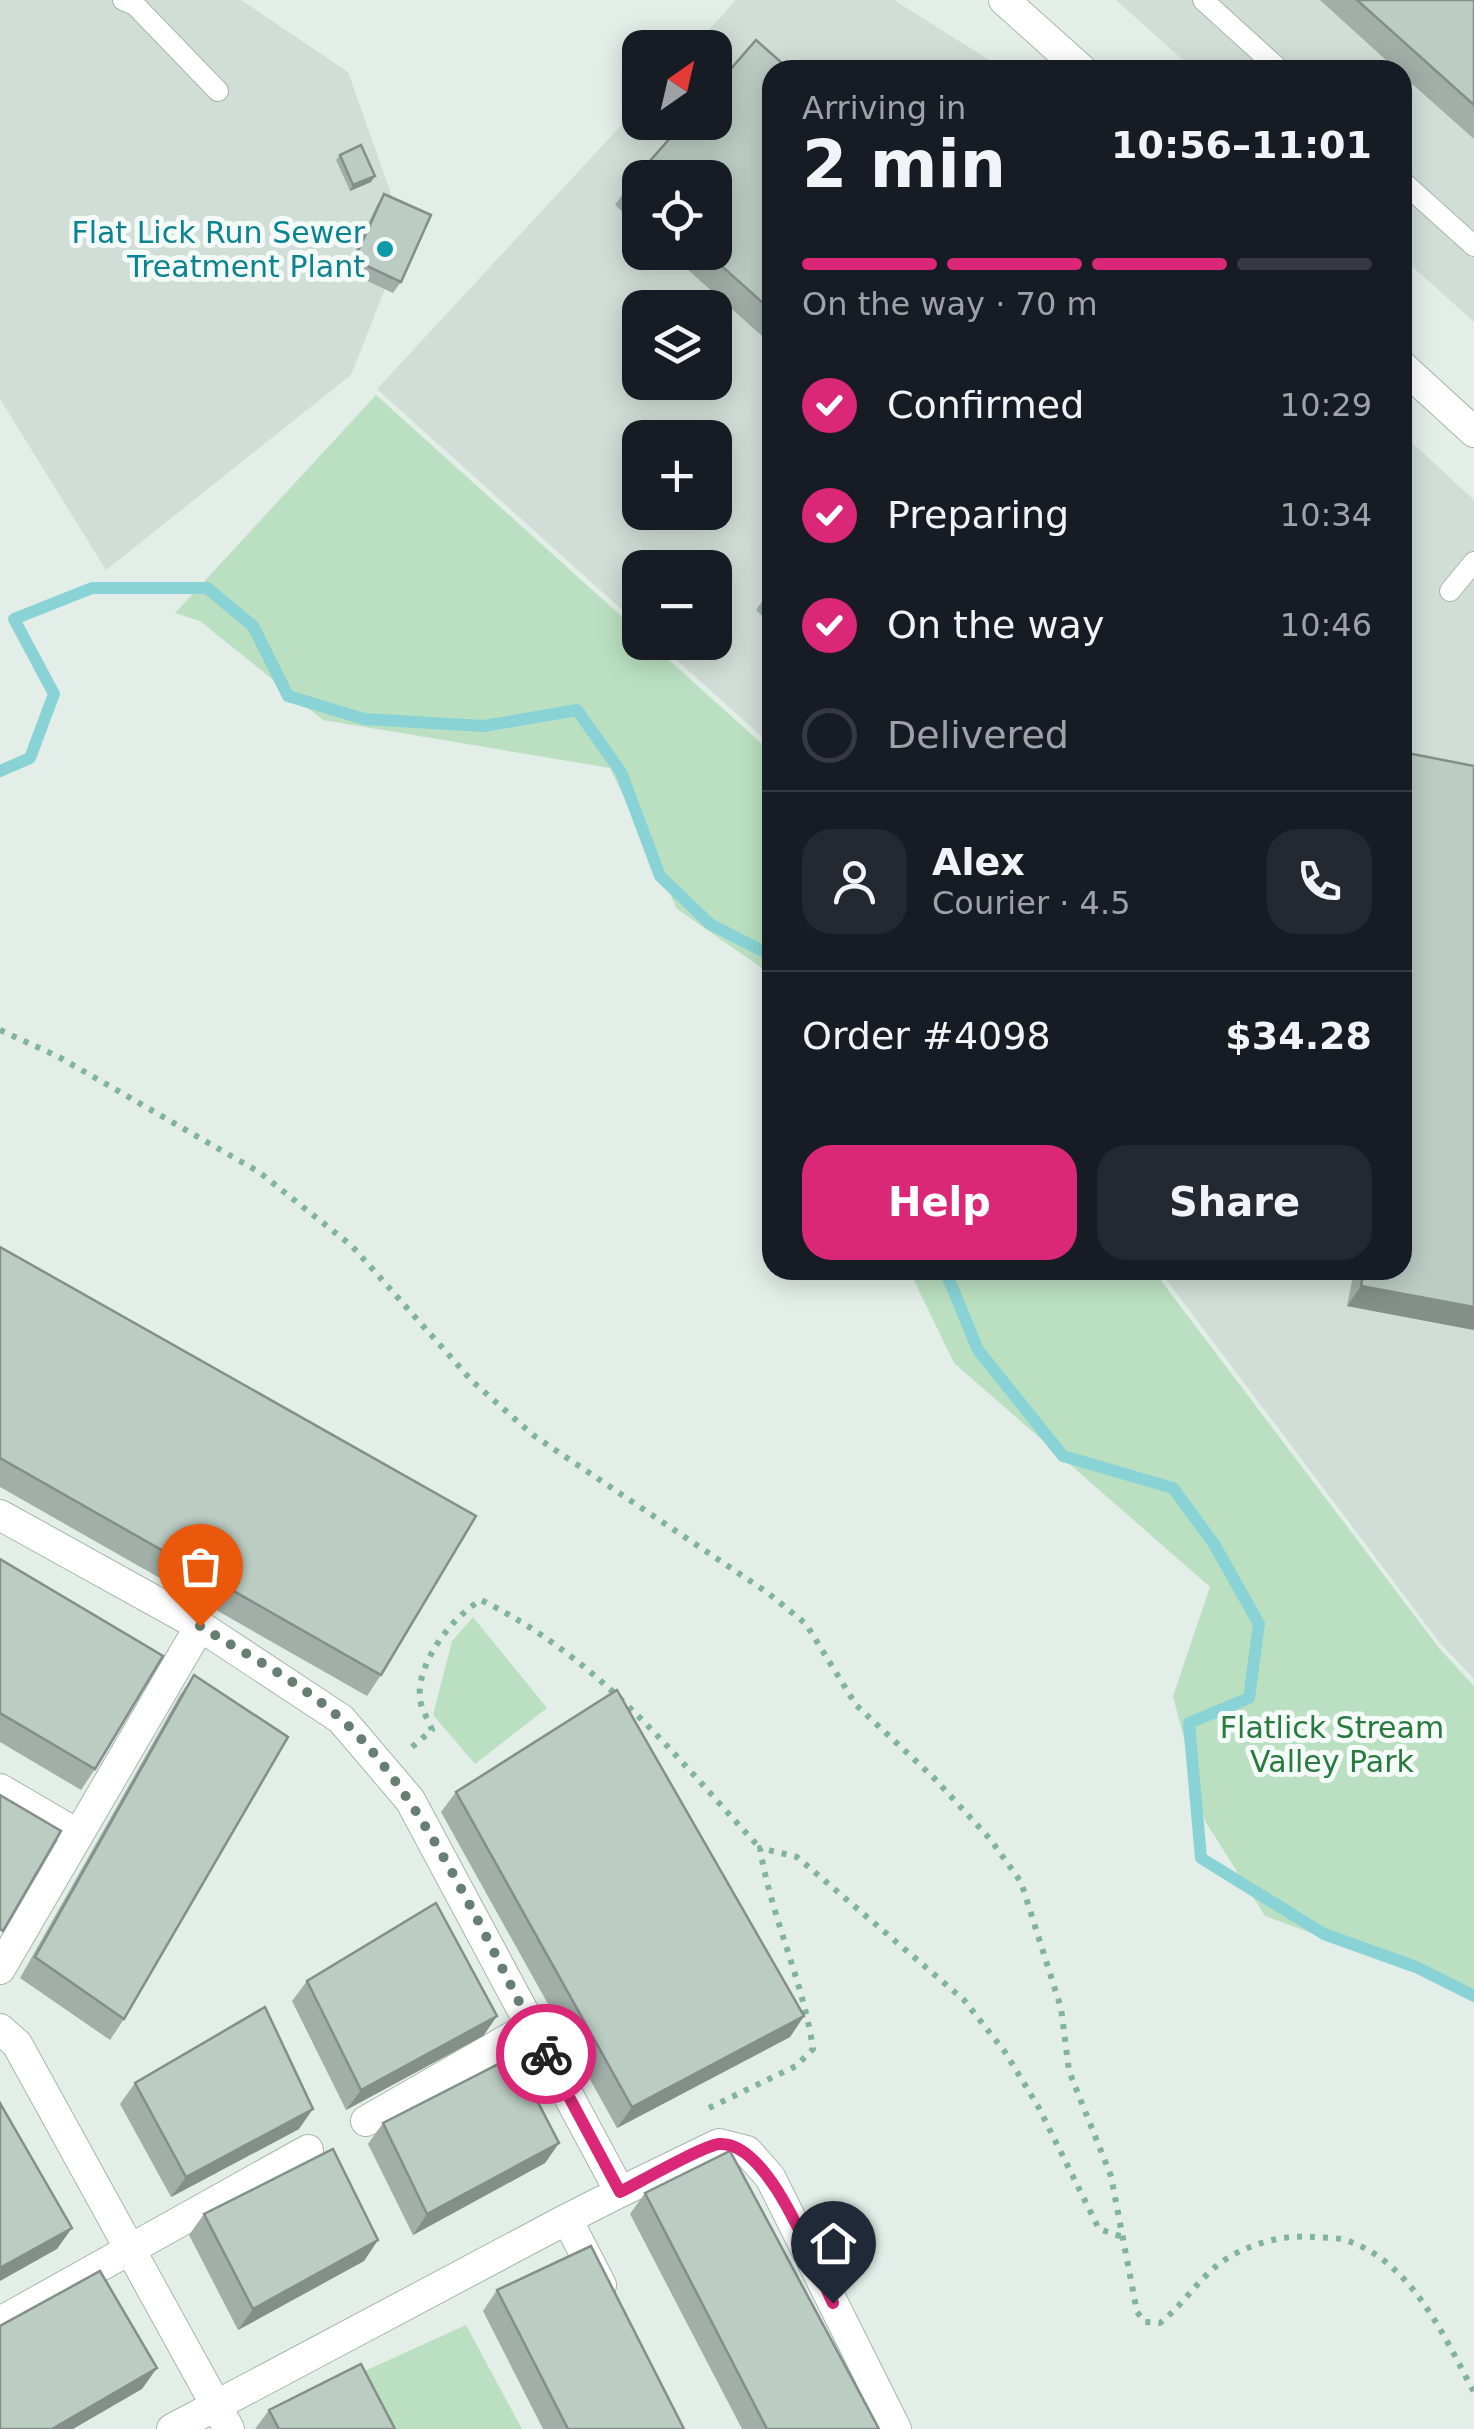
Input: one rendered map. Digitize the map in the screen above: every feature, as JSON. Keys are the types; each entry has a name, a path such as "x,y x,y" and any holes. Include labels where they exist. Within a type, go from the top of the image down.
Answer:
{"street":[{"path":"1004,0 1071,60"},
{"path":"1412,375 1474,432"},
{"path":"0,1516 200,1626 284,1677 341,1719 410,1800 620,2192"},
{"path":"0,1969 200,1626"},
{"path":"0,1789 76,1834"},
{"path":"366,2121 532,2026"},
{"path":"0,2029 17,2044 222,2417"},
{"path":"172,2429 222,2417 567,2219 719,2144 747,2151 770,2177 896,2429"},
{"path":"0,2322 308,2150"},
{"path":"567,2219 613,2308"}],"lane":[{"path":"123,0 135,6 218,91"},
{"path":"1203,0 1269,60"},
{"path":"1412,190 1474,246"},
{"path":"1450,591 1474,562"}],"path":[{"path":"0,1030 59,1057 259,1172 352,1246 472,1381 533,1436 768,1594 806,1624 856,1705 945,1790 1021,1882 1061,2008 1069,2070 1111,2176 1138,2312 1145,2322 1160,2323 1221,2263 1253,2246 1294,2236 1349,2241 1380,2258 1407,2284 1436,2322 1474,2392"},
{"path":"384,1770 432,1730 420,1699 429,1658 462,1610 480,1600 555,1640 609,1684 760,1848 797,1857 964,2000 1004,2052 1038,2108 1098,2229 1123,2237"},
{"path":"692,2116 796,2066 813,2049 802,1995 766,1888 760,1848"}],"shaded area":[{"path":"0,0 241,0 348,72 406,236 351,375 106,570 0,399"},
{"path":"736,0 894,0 989,60 762,60 762,737 677,660 732,660 732,550 622,550 622,610 377,389 622,124 622,140 732,140 732,30 709,30"},
{"path":"1116,0 1474,0 1474,322 1412,266 1412,60 1183,60"},
{"path":"1412,442 1474,500 1474,1679 1440,1643 1167,1280 1412,1280"}],"green space":[{"path":"376,395 622,617 622,660 669,660 762,744 762,968 677,909 610,768 323,720 200,621 175,613"},
{"name":"Flatlick Stream Valley Park","path":"914,1280 1161,1280 1439,1648 1474,1686 1474,1994 1265,1916 1205,1821 1173,1696 1210,1587 954,1363"},
{"path":"473,1617 547,1708 475,1764 433,1715 452,1641"},
{"path":"466,2325 522,2429 385,2429 356,2375"}],"building":[{"path":"1357,0 1474,0 1474,105"},
{"path":"756,40 779,60 762,60 762,302 726,270 732,270 732,160 651,160 668,140 732,140 732,68"},
{"name":"Flat Lick Run Sewer Treatment Plant","path":"361,145 375,176 353,185 340,155"},
{"name":"Flat Lick Run Sewer Treatment Plant","path":"384,194 431,215 401,282 354,260"},
{"path":"1412,754 1474,766 1474,1307 1361,1286 1362,1280 1412,1280"},
{"path":"0,1247 476,1516 381,1675 0,1458"},
{"path":"0,1559 163,1656 95,1769 0,1713"},
{"path":"194,1675 288,1737 124,2019 35,1957"},
{"path":"617,1690 804,2016 632,2107 456,1792"},
{"path":"0,1795 61,1831 3,1931 0,1929"},
{"path":"436,1903 497,2016 361,2090 307,1981"},
{"path":"265,2007 313,2109 186,2177 135,2083"},
{"path":"514,2056 559,2143 427,2214 383,2123"},
{"path":"0,2103 72,2228 0,2268"},
{"path":"333,2149 378,2240 253,2309 204,2214"},
{"path":"730,2151 879,2429 767,2429 645,2193"},
{"path":"591,2246 684,2429 568,2429 497,2290"},
{"path":"100,2271 157,2368 52,2429 0,2429 0,2326"},
{"path":"361,2364 395,2429 279,2429 269,2410"}],"waterway":[{"path":"0,771 30,758 54,694 14,619 92,588 207,588 253,626 288,696 364,719 484,726 577,710 621,772 660,876 710,924 762,951"},
{"path":"949,1280 978,1350 1063,1456 1173,1488 1214,1544 1259,1624 1249,1698 1189,1723 1201,1858 1324,1934 1416,1967 1474,1996"}],"way so far":[{"path":"200,1626 284,1677 341,1719 410,1800 546,2054"}],"place":[{"name":"Flat Lick Run Sewer Treatment Plant","path":"385,249"}],"route":[{"path":"546,2054 620,2192 719,2144 747,2151 770,2177 833,2303"}]}
